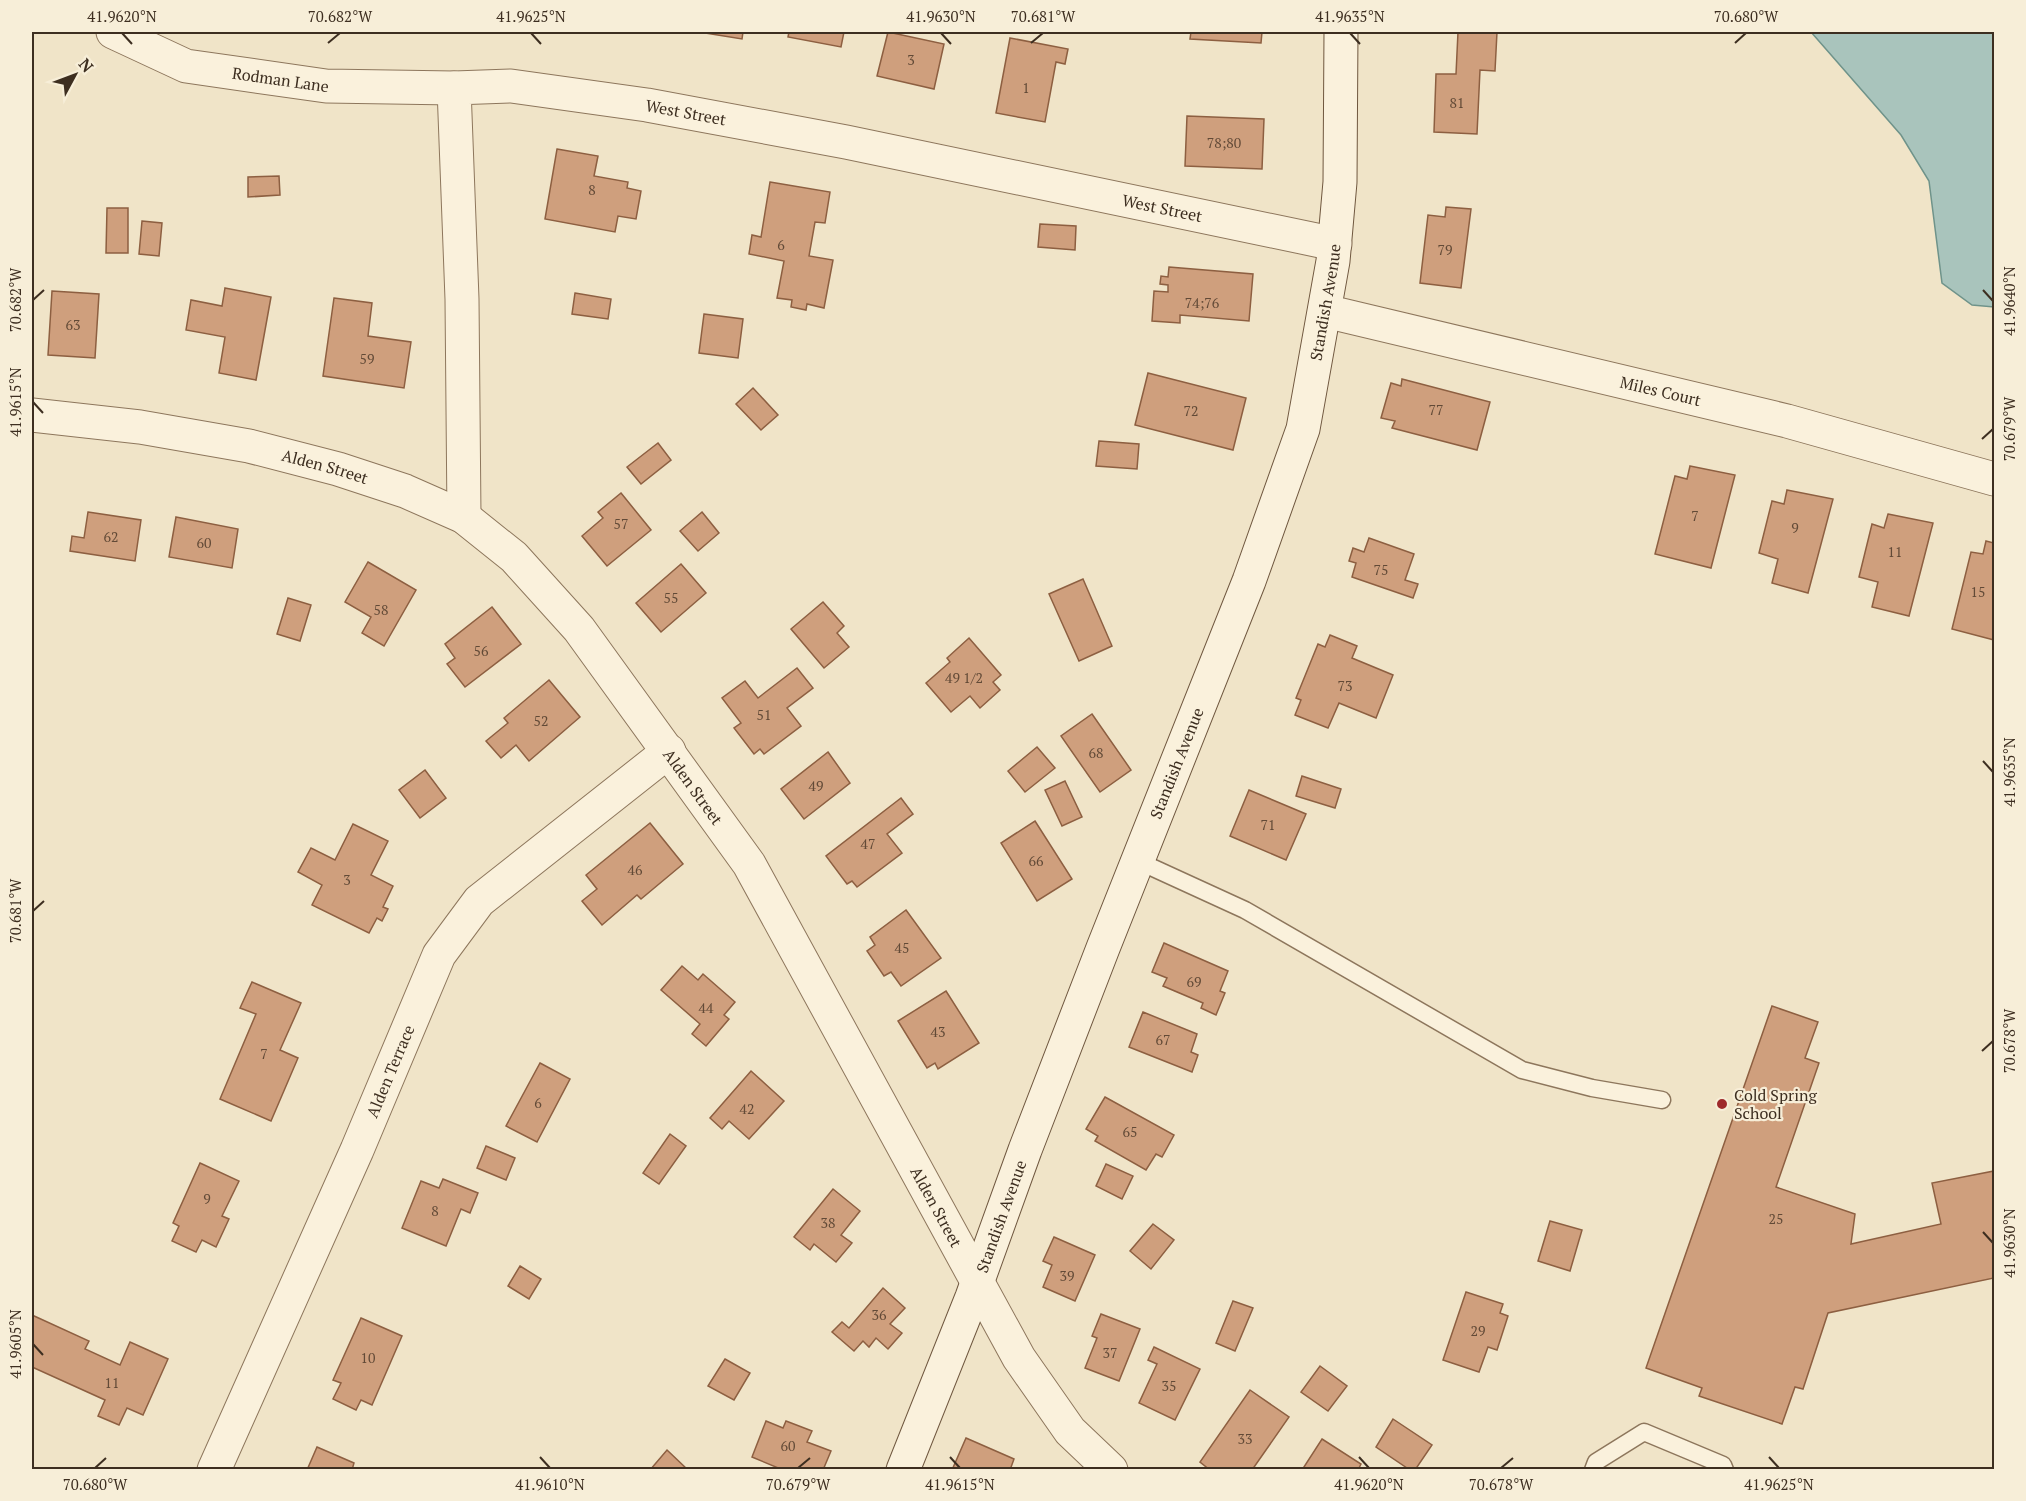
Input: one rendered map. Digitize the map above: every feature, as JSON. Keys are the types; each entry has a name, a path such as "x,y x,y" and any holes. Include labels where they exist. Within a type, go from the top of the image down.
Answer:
{"street":[{"name":"Rodman Lane","path":"113,32 186,66 326,86 454,88"},
{"name":"Standish Avenue","path":"903,1470 977,1283 1025,1150 1249,581 1303,429 1335,244 1340,182 1341,32"},
{"name":"West Street","path":"454,88 511,86 647,105 846,142 1335,244"},
{"path":"454,88 462,298 464,517"},
{"name":"Miles Court","path":"1325,311 1787,421 1995,479"},
{"name":"Alden Street","path":"32,415 129,426 249,446 338,469 405,491 464,517 514,557 579,629 749,864 1018,1358 1070,1431 1111,1470"},
{"name":"Alden Terrace","path":"214,1470 357,1150 439,955 479,901 669,751"}],"lane":[{"path":"1138,861 1245,910 1522,1070 1592,1088 1662,1100"},
{"path":"1593,1470 1596,1462 1644,1432 1723,1465 1725,1470"}],"water":[{"path":"1811,32 1994,32 1994,307 1972,305 1942,283 1929,181 1901,135"}],"building":[{"path":"699,32 743,32 742,39"},
{"path":"789,32 844,32 841,47 788,37"},
{"path":"888,32 944,44 934,89 877,76"},
{"path":"1191,32 1262,32 1261,43 1190,39"},
{"path":"1458,32 1497,32 1495,71 1480,70 1477,134 1434,132 1436,74 1456,74"},
{"path":"1010,38 1068,49 1065,64 1056,62 1045,122 996,113"},
{"path":"1187,116 1264,119 1262,169 1185,166"},
{"path":"557,149 598,156 594,176 628,182 627,188 641,191 636,219 618,216 615,232 545,219"},
{"path":"279,176 280,195 248,197 248,177"},
{"path":"770,182 830,192 825,223 815,222 809,256 833,260 824,308 807,304 806,310 791,307 792,300 777,298 784,261 749,254 752,235 761,237"},
{"path":"1446,207 1471,209 1461,288 1420,283 1428,215 1445,217"},
{"path":"107,208 128,208 128,253 106,253"},
{"path":"142,221 162,223 159,256 139,254"},
{"path":"1040,224 1076,226 1075,250 1038,247"},
{"path":"1169,267 1253,274 1249,321 1180,315 1180,323 1152,321 1154,291 1168,292 1168,285 1160,284 1161,276 1168,277"},
{"path":"225,288 271,297 256,380 219,373 225,337 186,330 191,300 222,306"},
{"path":"52,291 99,294 95,358 48,355"},
{"path":"575,293 611,299 608,319 572,314"},
{"path":"334,298 372,303 368,336 411,342 404,388 323,376"},
{"path":"704,314 743,319 738,358 699,353"},
{"path":"1148,373 1246,398 1233,450 1135,425"},
{"path":"1402,379 1490,402 1477,450 1392,428 1395,421 1381,418 1391,383 1401,386"},
{"path":"753,388 778,415 761,430 736,404"},
{"path":"1099,441 1139,444 1137,469 1096,466"},
{"path":"658,443 671,460 641,484 627,467"},
{"path":"1690,466 1735,475 1711,568 1655,554 1675,476 1687,479"},
{"path":"1787,490 1833,499 1808,593 1772,583 1778,559 1759,553 1772,501 1784,504"},
{"path":"621,493 651,530 607,566 582,536 603,518 598,512"},
{"path":"88,512 141,520 135,561 70,551 72,536 84,538"},
{"path":"702,512 719,533 698,551 680,531"},
{"path":"1888,514 1933,523 1909,616 1872,607 1878,582 1859,577 1872,524 1884,528"},
{"path":"176,517 238,529 232,568 169,557"},
{"path":"1369,538 1414,554 1405,580 1418,584 1413,598 1352,577 1356,563 1349,561 1353,548 1364,552"},
{"path":"1986,541 1994,543 1994,640 1952,629 1971,552 1983,554"},
{"path":"368,562 416,590 384,646 362,633 371,617 345,602"},
{"path":"681,564 706,593 661,632 636,603"},
{"path":"1083,579 1112,646 1079,661 1049,594"},
{"path":"288,598 311,605 300,641 277,634"},
{"path":"823,602 844,626 837,633 849,647 824,668 791,629"},
{"path":"492,607 521,644 465,687 447,664 455,658 445,644"},
{"path":"1330,635 1357,646 1352,658 1393,675 1376,718 1339,703 1328,728 1295,715 1301,700 1296,698 1318,644 1325,647"},
{"path":"969,638 1001,675 993,682 1000,690 980,708 970,696 951,712 926,683 950,662 947,658"},
{"path":"797,668 813,688 787,708 801,726 764,754 760,749 754,754 734,728 741,723 722,698 745,681 758,698"},
{"path":"549,680 580,717 529,761 516,745 501,758 486,741 508,723 504,718"},
{"path":"1092,714 1131,770 1100,792 1061,736"},
{"path":"1037,747 1055,768 1025,792 1008,771"},
{"path":"828,752 850,783 804,819 781,789"},
{"path":"425,770 446,798 420,818 399,790"},
{"path":"1302,776 1341,789 1335,808 1296,796"},
{"path":"1065,781 1082,817 1062,826 1045,790"},
{"path":"1249,790 1306,814 1286,860 1230,836"},
{"path":"901,798 913,814 887,834 902,853 857,887 852,881 847,884 826,856"},
{"path":"1035,821 1072,879 1037,901 1001,843"},
{"path":"650,823 683,864 641,899 637,895 602,925 582,901 597,889 586,875"},
{"path":"353,824 388,841 371,875 393,886 383,907 388,909 382,921 377,918 369,933 312,905 322,885 298,872 311,848 335,860"},
{"path":"906,910 941,958 901,986 891,972 884,976 867,951 875,945 870,937"},
{"path":"1164,943 1228,971 1220,991 1225,993 1216,1015 1201,1008 1203,1003 1163,986 1167,978 1152,972"},
{"path":"682,966 698,980 703,974 735,1002 724,1015 729,1019 706,1046 692,1034 700,1024 661,990"},
{"path":"252,982 301,1003 280,1050 298,1058 271,1121 220,1099 256,1014 240,1008"},
{"path":"946,991 979,1043 938,1069 935,1063 927,1068 898,1021"},
{"path":"1772,1006 1818,1022 1805,1058 1819,1063 1776,1187 1855,1214 1851,1244 1941,1224 1932,1183 1994,1171 1994,1278 1828,1313 1803,1389 1795,1387 1782,1424 1699,1396 1702,1388 1646,1368"},
{"path":"1143,1012 1197,1034 1191,1052 1198,1055 1192,1072 1129,1047"},
{"path":"540,1063 570,1079 537,1142 506,1126"},
{"path":"751,1071 784,1101 749,1139 729,1121 722,1129 710,1118"},
{"path":"1105,1097 1174,1135 1162,1157 1156,1154 1146,1170 1095,1141 1098,1136 1086,1129"},
{"path":"670,1134 686,1146 659,1184 643,1173"},
{"path":"486,1146 515,1158 506,1180 477,1168"},
{"path":"200,1163 239,1181 222,1216 229,1219 216,1247 202,1240 196,1252 172,1241 179,1226 173,1223"},
{"path":"1106,1164 1133,1176 1122,1199 1096,1186"},
{"path":"443,1179 478,1193 470,1213 461,1209 446,1246 402,1228 421,1181 439,1188"},
{"path":"833,1189 860,1211 841,1235 852,1243 836,1262 814,1244 810,1250 794,1237"},
{"path":"1550,1221 1582,1230 1570,1271 1538,1261"},
{"path":"1153,1224 1174,1240 1151,1269 1130,1251"},
{"path":"1054,1237 1095,1255 1075,1301 1043,1287 1052,1265 1043,1261"},
{"path":"520,1266 541,1279 529,1299 508,1286"},
{"path":"883,1288 905,1308 890,1324 902,1333 888,1349 876,1338 869,1347 863,1341 854,1351 832,1332 842,1322 849,1328"},
{"path":"1466,1292 1503,1304 1500,1313 1508,1316 1497,1350 1488,1347 1479,1372 1443,1360"},
{"path":"1233,1301 1253,1308 1235,1351 1216,1343"},
{"path":"1101,1314 1140,1329 1119,1381 1085,1368 1097,1338 1092,1336"},
{"path":"32,1315 89,1341 85,1349 120,1365 130,1342 168,1359 143,1415 127,1408 119,1425 98,1416 105,1400 32,1367"},
{"path":"361,1318 402,1336 372,1405 361,1400 356,1410 333,1399 341,1383 333,1380"},
{"path":"1154,1347 1200,1369 1175,1420 1139,1403 1157,1364 1148,1360"},
{"path":"725,1359 750,1373 734,1400 708,1386"},
{"path":"1320,1366 1347,1386 1328,1411 1301,1392"},
{"path":"1250,1390 1289,1417 1252,1470 1210,1470 1200,1462"},
{"path":"1393,1419 1432,1445 1415,1470 1410,1470 1376,1447"},
{"path":"766,1421 783,1428 786,1421 812,1431 807,1442 831,1451 823,1470 783,1470 752,1457"},
{"path":"966,1438 1014,1459 1010,1470 952,1470"},
{"path":"1322,1439 1361,1464 1358,1470 1302,1470"},
{"path":"317,1447 354,1463 352,1470 307,1470"},
{"path":"667,1450 688,1470 650,1470"}],"place":[{"name":"Cold Spring School","path":"1722,1104"}]}
